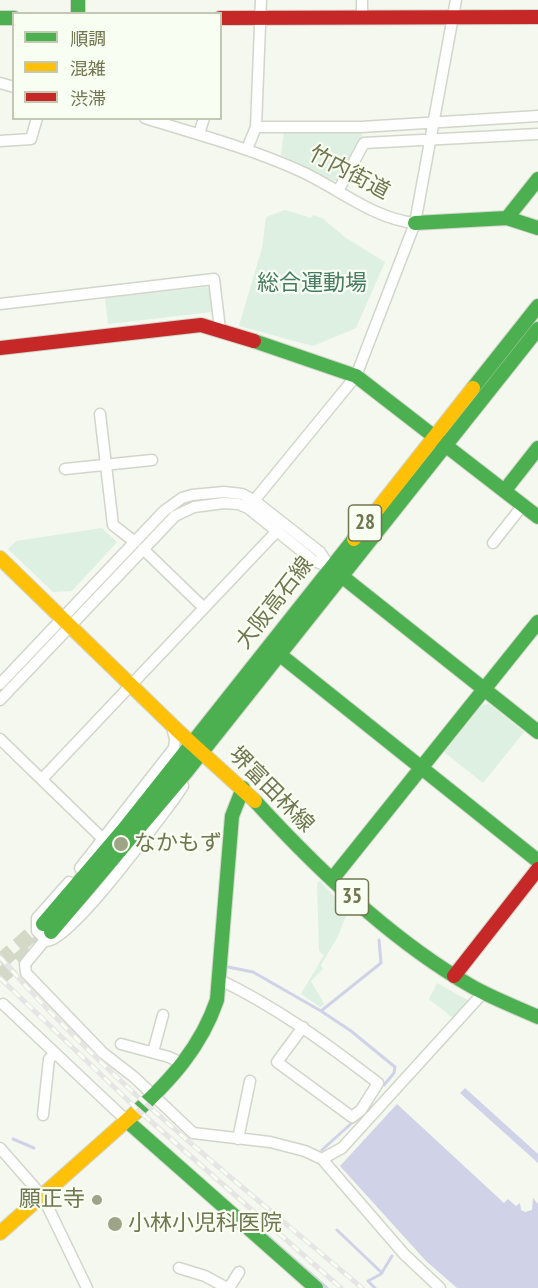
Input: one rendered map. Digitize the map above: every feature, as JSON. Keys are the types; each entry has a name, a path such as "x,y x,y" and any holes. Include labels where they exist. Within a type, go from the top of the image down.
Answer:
{"street":[{"path":"248,149 256,127 261,0"},
{"path":"362,0 362,17"},
{"path":"252,505 356,376 415,223 456,0"},
{"path":"222,18 538,17"},
{"path":"256,127 361,127 538,116"},
{"path":"0,141 31,139 36,120"},
{"name":"竹内街道","path":"152,120 248,149 300,171 395,221 415,223 507,218 538,228"},
{"path":"199,134 203,120"},
{"path":"338,191 364,142 538,134"},
{"path":"507,218 538,178"},
{"path":"0,304 214,279 220,329"},
{"name":"大阪高石線","path":"46,932 99,860 279,654 341,576 538,306"},
{"path":"0,348 201,325 220,329 356,376 538,517"},
{"name":"大阪高石線","path":"46,932 187,771 197,746 330,567 538,329"},
{"path":"100,414 113,525 139,546 204,608"},
{"path":"505,490 538,448"},
{"path":"65,469 152,460"},
{"path":"0,684 67,621 139,546 164,510 182,498 235,492 320,552 330,567 538,732"},
{"path":"252,505 277,531 314,561 330,567"},
{"path":"493,543 523,505"},
{"path":"42,779 277,531"},
{"name":"堺富田林線","path":"1,562 67,621 171,724 243,788 282,831 399,939 483,993 538,1017"},
{"path":"0,700 67,621"},
{"path":"333,879 538,622"},
{"path":"279,654 538,861"},
{"path":"171,724 175,739 174,748 103,839 38,916 37,931 46,932 25,964 26,973 103,1053 153,1095 193,1133 303,1150 322,1159 404,1254 440,1288"},
{"path":"0,739 103,839"},
{"path":"0,1233 127,1121 183,1064 214,1011 232,816 243,788"},
{"path":"454,976 538,869"},
{"path":"218,979 264,1002 303,1027 378,1083 361,1110 352,1117 277,1062 303,1027"},
{"path":"335,1176 334,1161 342,1148 483,993"},
{"path":"3,1004 127,1121 316,1288"},
{"path":"153,1052 163,1015"},
{"path":"121,1044 153,1052 183,1064"},
{"path":"43,1115 49,1059 55,1053"},
{"path":"238,1139 250,1081"},
{"path":"0,1148 43,1197 87,1288"},
{"path":"322,1159 342,1148"},
{"path":"179,1268 205,1276 228,1288 239,1272"}],"green space":[{"path":"284,130 364,131 339,180 334,181 281,155"},
{"name":"総合運動場","path":"285,210 311,218 313,215 322,218 346,238 385,262 356,328 313,346 239,326 262,248 266,217"},
{"path":"206,287 210,289 212,312 108,324 105,298"},
{"path":"102,528 117,542 72,591 53,592 8,549 16,541"},
{"path":"489,704 524,732 483,783 444,752 482,705"},
{"path":"320,881 348,911 337,938 321,965 323,969 311,981 324,1004 320,1007 301,994 324,955 319,951 317,883"},
{"path":"437,983 469,1001 453,1018 429,999"}],"water":[{"path":"465,1088 538,1154 538,1163 460,1093"},
{"path":"397,1104 504,1203 508,1199 516,1206 520,1203 521,1210 525,1212 532,1210 533,1198 538,1204 538,1288 457,1288 426,1261 340,1166"}],"waterway":[{"path":"379,940 381,963 321,1011 351,1031 395,1067 394,1073 384,1085"},
{"path":"228,967 253,972 321,1011"},
{"path":"322,1150 354,1121"},
{"path":"13,1139 34,1148"},
{"path":"337,1230 382,1273"},
{"path":"263,1232 327,1288"},
{"path":"375,1288 368,1281 381,1274 392,1256"}],"tunnel":[{"path":"0,962 43,924"},
{"path":"0,977 41,941"}],"railway":[{"path":"0,957 84,1046 129,1088 362,1288"},
{"path":"0,978 138,1110 341,1288"}],"traffic: fast":[{"path":"78,0 78,12"},
{"path":"0,18 12,18"},
{"path":"507,218 538,179"},
{"path":"415,223 507,218 538,228"},
{"path":"473,388 538,306"},
{"path":"51,932 187,771 538,329"},
{"path":"254,341 356,376 538,517"},
{"path":"505,490 538,448"},
{"path":"43,924 124,829 354,539"},
{"path":"334,570 538,732"},
{"path":"333,878 538,622"},
{"path":"279,654 538,861"},
{"path":"135,1113 184,1062 202,1033 217,1000 232,816 243,788"},
{"path":"255,801 329,877 412,947 471,986 538,1017"},
{"path":"127,1121 316,1288"}],"traffic: slow":[{"path":"354,539 473,388"},
{"path":"0,558 178,731 255,801"},
{"path":"0,1233 135,1113"}],"traffic: jam":[{"path":"222,18 538,17"},
{"path":"0,348 201,325 254,341"},
{"path":"454,976 538,869"}],"place":[{"name":"なかもず","path":"121,844"},
{"name":"願正寺","path":"97,1200"},
{"name":"小林小児科医院","path":"115,1224"}]}
